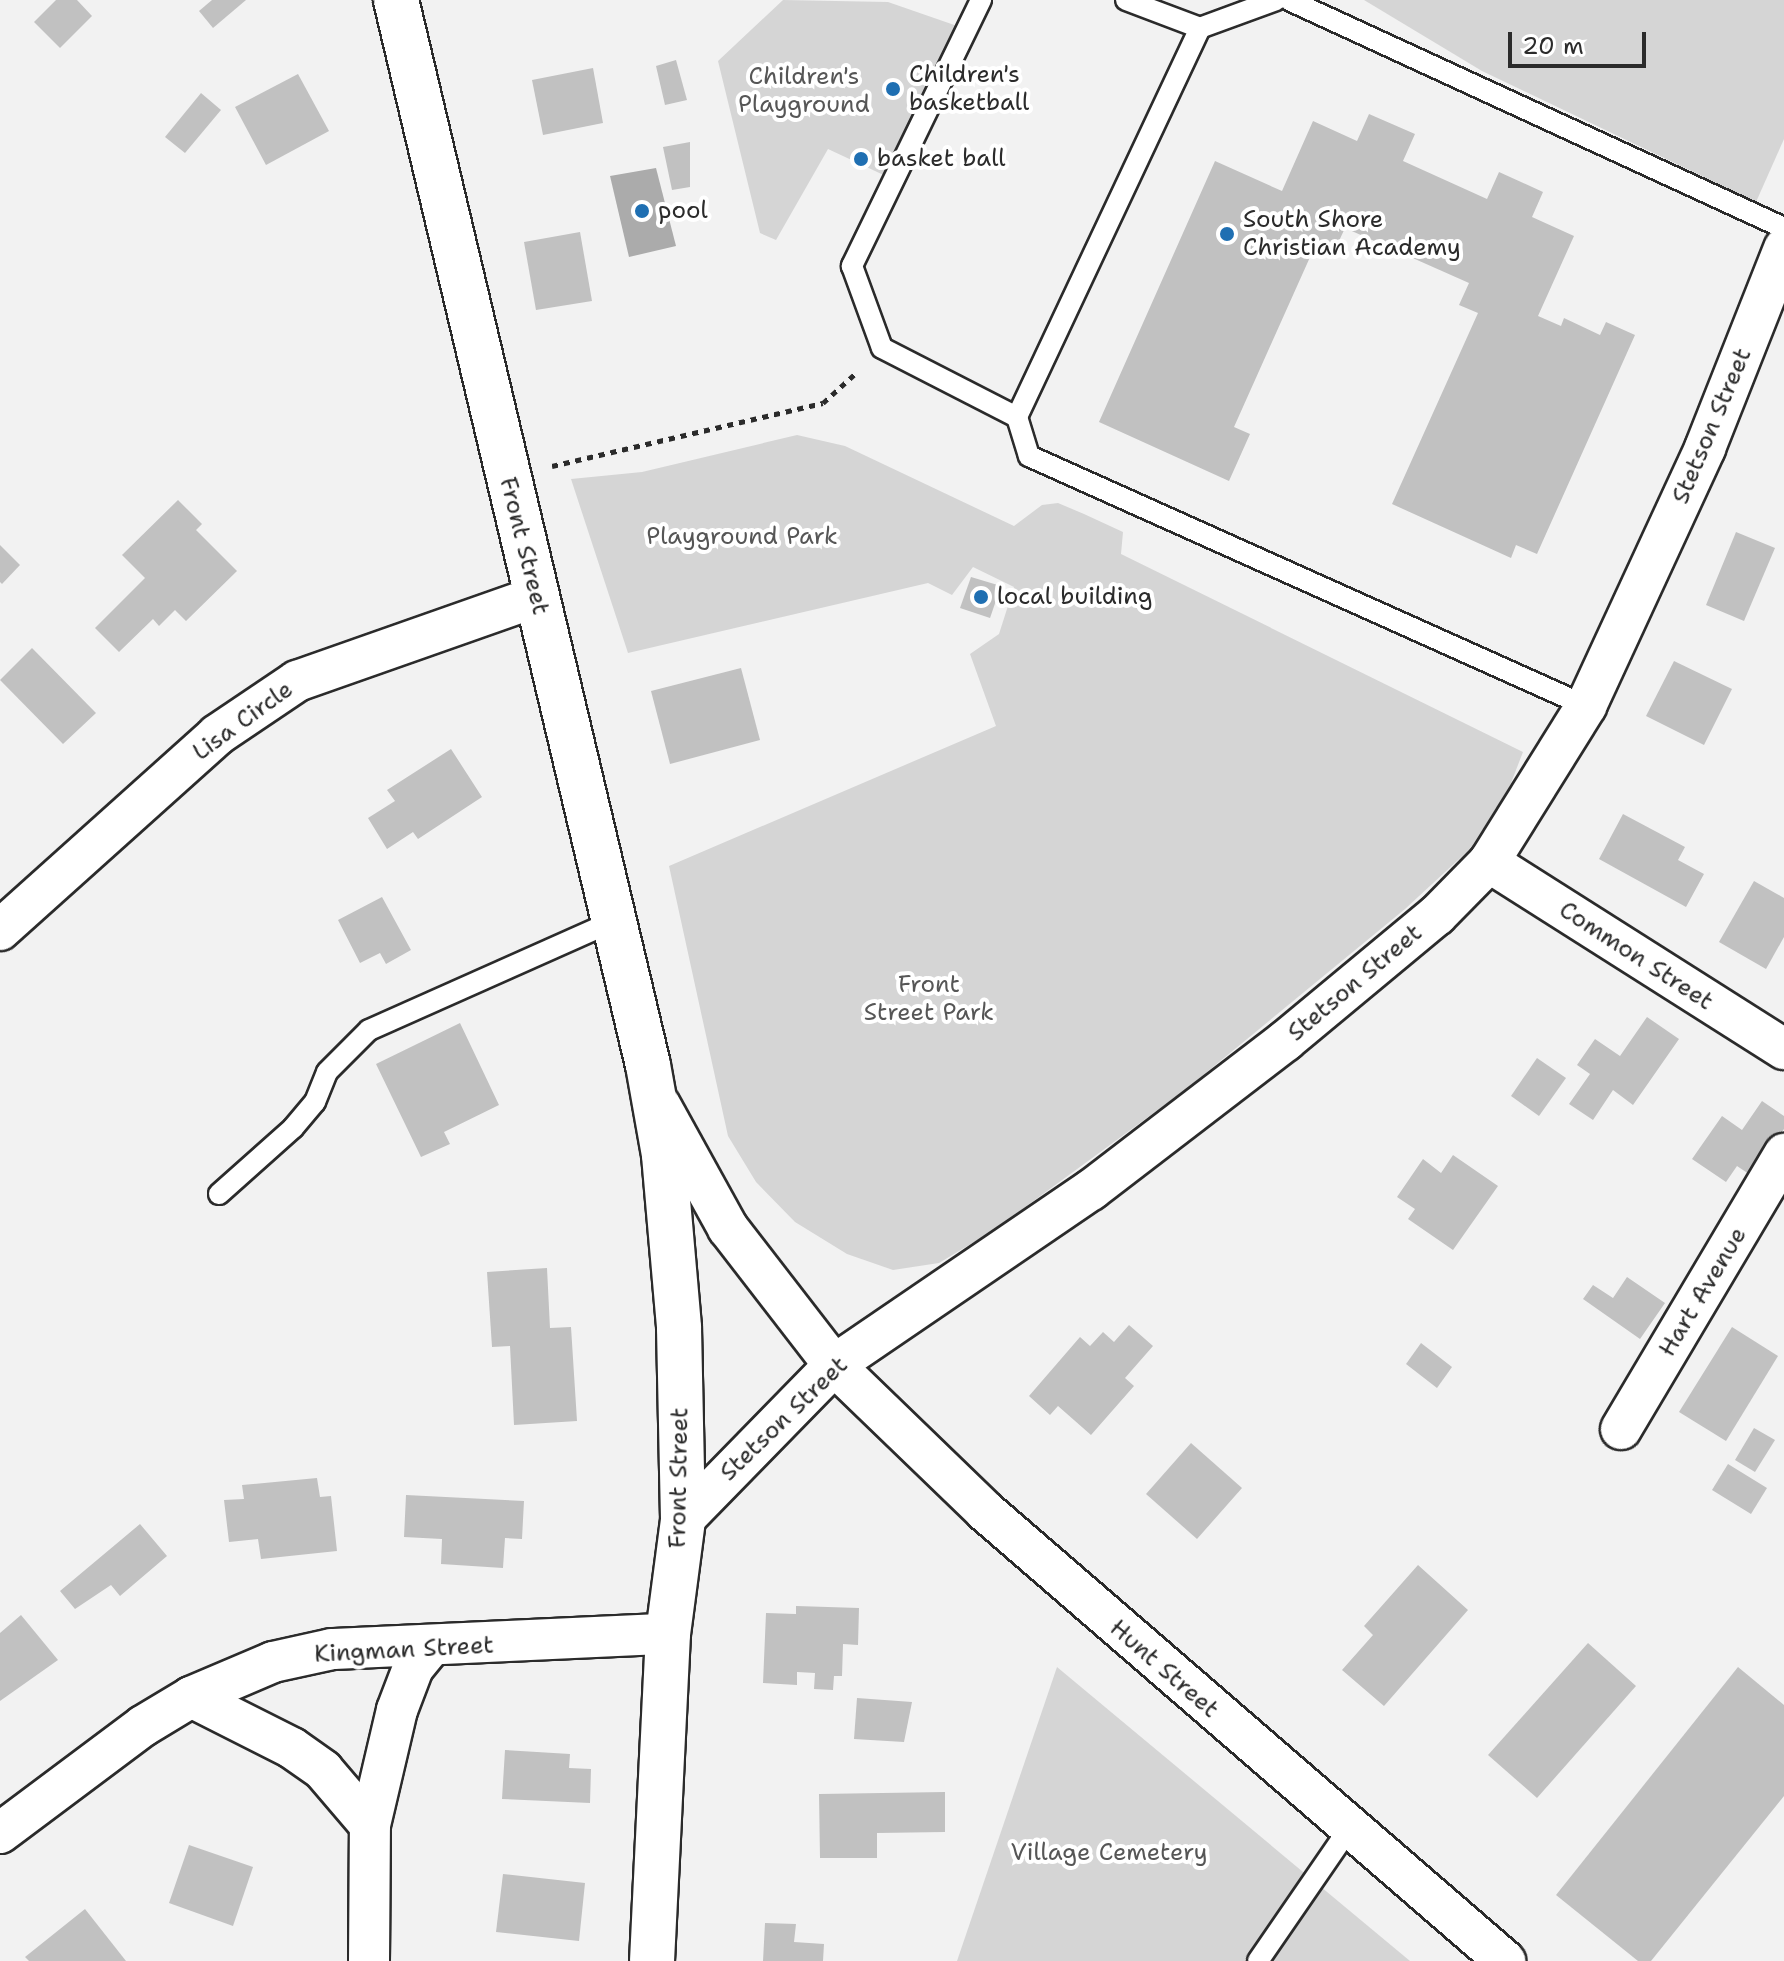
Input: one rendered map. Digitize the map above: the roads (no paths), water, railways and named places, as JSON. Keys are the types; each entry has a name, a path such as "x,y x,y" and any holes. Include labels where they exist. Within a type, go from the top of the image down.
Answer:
{"street":[{"name":"Front Street","path":"396,0 653,1092 679,1328 683,1520 668,1634 652,1961"},
{"name":"Stetson Street","path":"683,1520 834,1365 1091,1190 1285,1041 1437,915 1489,862 1586,706 1705,448 1784,248"},
{"name":"Lisa Circle","path":"0,930 217,735 297,681 536,597"},
{"name":"Common Street","path":"1489,862 1784,1049"},
{"name":"Front Street","path":"653,1092 728,1228 834,1365"},
{"name":"Hart Avenue","path":"1621,1429 1784,1154"},
{"name":"Hunt Street","path":"834,1365 985,1511 1348,1830 1505,1961"},
{"name":"Kingman Street","path":"0,1833 95,1759 191,1697 273,1662 332,1649 429,1648 668,1634"},
{"path":"369,1961 370,1825 397,1710 413,1668 429,1648"},
{"path":"191,1697 292,1748 323,1770 370,1825"}],"lane":[{"path":"981,0 852,266 882,348 1017,417"},
{"path":"1126,0 1200,28 1276,0"},
{"path":"1289,0 1784,228"},
{"path":"1200,28 1017,417 1029,456 1586,706"},
{"path":"219,1194 293,1128 315,1102 327,1072 369,1030 614,921"},
{"path":"1258,1961 1348,1830"}],"place":[{"name":"Children's basketball","path":"893,89"},
{"name":"basket ball","path":"861,159"},
{"name":"pool","path":"642,211"},
{"name":"South Shore Christian Academy","path":"1227,234"},
{"name":"local building","path":"981,597"}],"park label":[{"name":"Children's Playground","path":"804,91"},
{"name":"Playground Park","path":"742,537"},
{"name":"Front Street Park","path":"929,999"},
{"name":"Village Cemetery","path":"1109,1853"}]}
